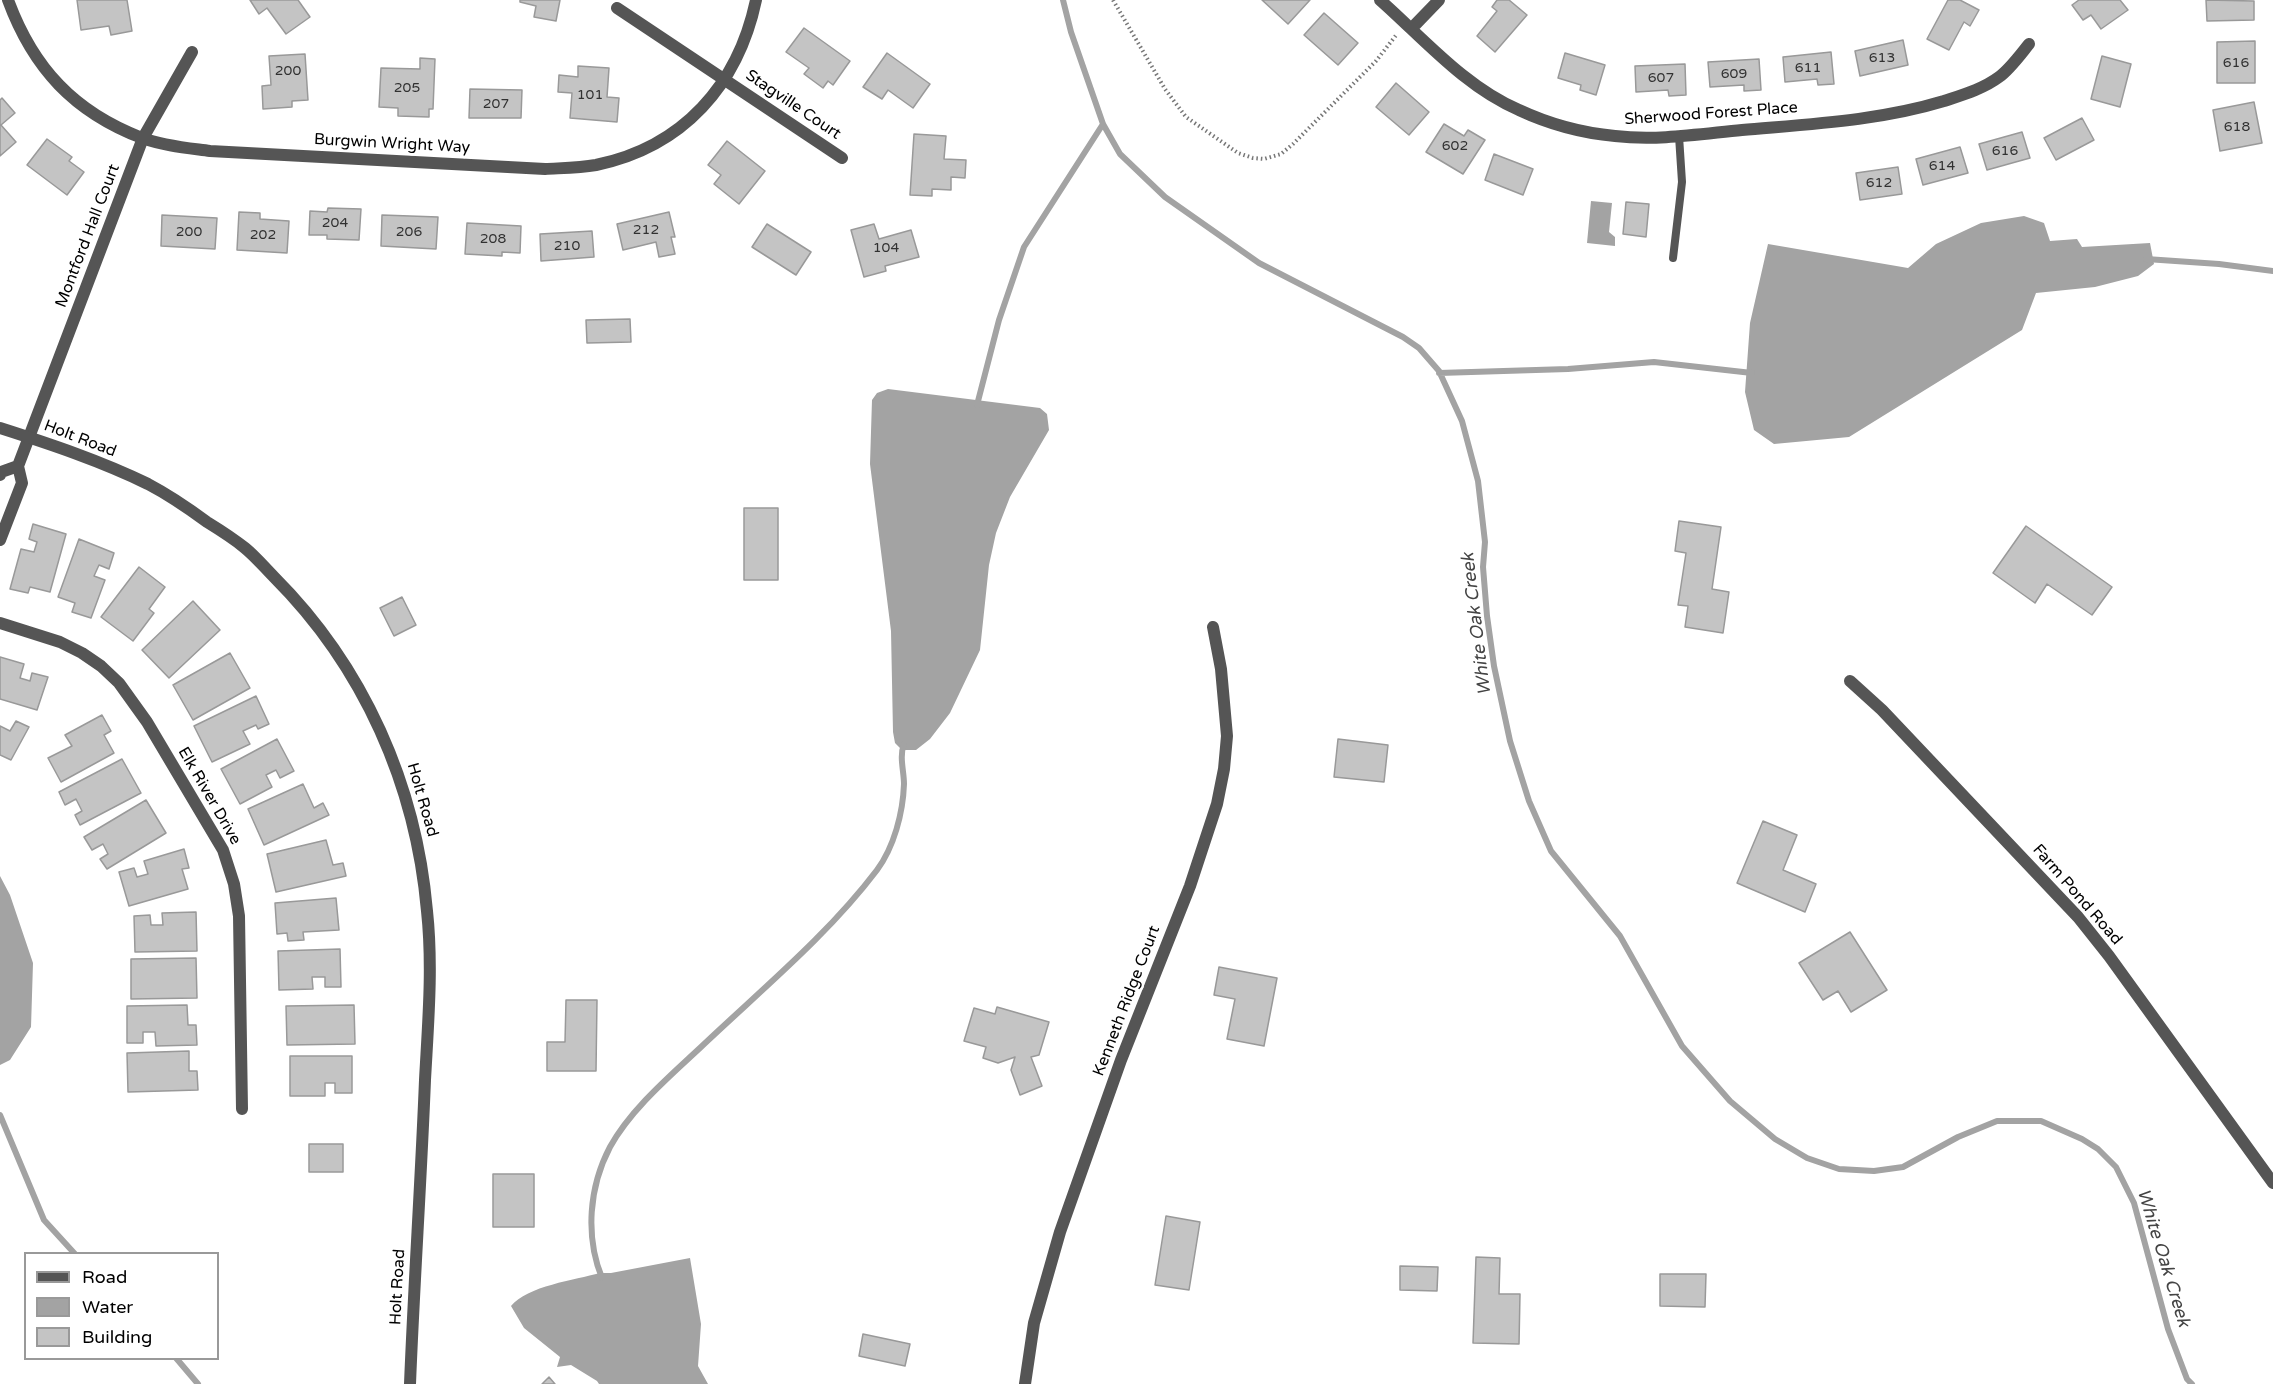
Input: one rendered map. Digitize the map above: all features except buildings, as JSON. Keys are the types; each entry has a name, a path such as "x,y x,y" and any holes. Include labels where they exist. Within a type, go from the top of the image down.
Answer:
{"street":[{"name":"Burgwin Wright Way","path":"8,0 17,25 34,55 57,82 84,108 143,138 210,152 545,169 576,168 621,158 665,139 703,108 725,80 750,26 756,0"},
{"name":"Sherwood Forest Place","path":"1380,0 1460,73 1490,95 1518,110 1549,122 1616,137 1679,136 1893,115 1965,94 2000,77 2030,44"},
{"path":"1412,28 1439,0"},
{"name":"Stagville Court","path":"617,8 842,158"},
{"name":"Montford Hall Court","path":"18,466 143,138 192,52"},
{"name":"Holt Road","path":"0,429 148,484 246,549 298,601 332,644 376,719 399,775 415,832 428,911 429,951 424,1110 410,1384"},
{"path":"0,475 1,472 18,466 22,483 0,540"},
{"name":"Elk River Drive","path":"0,623 60,642 82,653 101,666 119,683 147,722 223,850 234,884 239,916 242,1108"},
{"name":"Kenneth Ridge Court","path":"1025,1384 1034,1323 1060,1233 1121,1060 1193,876 1217,804 1224,769 1227,735 1221,669 1213,627"},
{"name":"Farm Pond Road","path":"1850,681 1882,710 2078,917 2109,956 2273,1183"}],"lane":[{"path":"1674,258 1682,182 1679,136"}],"path":[{"path":"1113,0 1165,89 1186,117 1238,153 1264,159 1281,154 1293,144 1376,61 1399,32 1412,28"}],"water":[{"path":"1591,201 1612,203 1609,232 1615,237 1615,246 1587,243"},
{"path":"2024,216 2044,223 2050,241 2077,239 2082,247 2150,243 2154,264 2138,276 2095,287 2036,293 2022,330 1849,437 1774,444 1754,430 1745,392 1750,323 1768,244 1908,268 1936,244 1981,223"},
{"path":"888,389 1040,408 1047,414 1049,430 1010,497 996,533 989,565 980,650 950,713 930,739 916,750 902,750 895,743 893,732 891,631 870,464 872,400 877,393"},
{"path":"0,876 10,895 33,963 31,1027 10,1060 0,1065"},
{"path":"690,1258 701,1324 698,1366 708,1384 599,1384 571,1365 557,1367 560,1357 524,1328 511,1306 528,1293 552,1285 600,1273 611,1273"}],"waterway":[{"name":"White Oak Creek","path":"1063,0 1071,32 1103,124 1120,154 1165,197 1259,263 1403,337 1419,348 1439,371 1462,421 1478,481 1485,542 1483,567 1487,616 1494,666 1510,741 1529,801 1551,851 1620,936 1682,1046 1730,1101 1775,1139 1807,1158 1839,1169 1874,1171 1903,1167 1958,1137 1997,1121 2041,1121 2082,1139 2098,1149 2116,1167 2134,1203 2168,1329 2187,1379 2192,1384"},
{"path":"977,405 999,320 1024,247 1103,124"},
{"path":"2146,259 2219,264 2273,271"},
{"path":"1439,373 1568,369 1654,362 1752,373"},
{"path":"602,1278 593,1245 592,1212 598,1178 610,1147 629,1119 652,1094 793,962 837,917 877,870 893,840 900,818 904,784 902,759 904,744"},
{"path":"0,1115 44,1220 73,1252"},
{"path":"178,1360 198,1384"}]}
